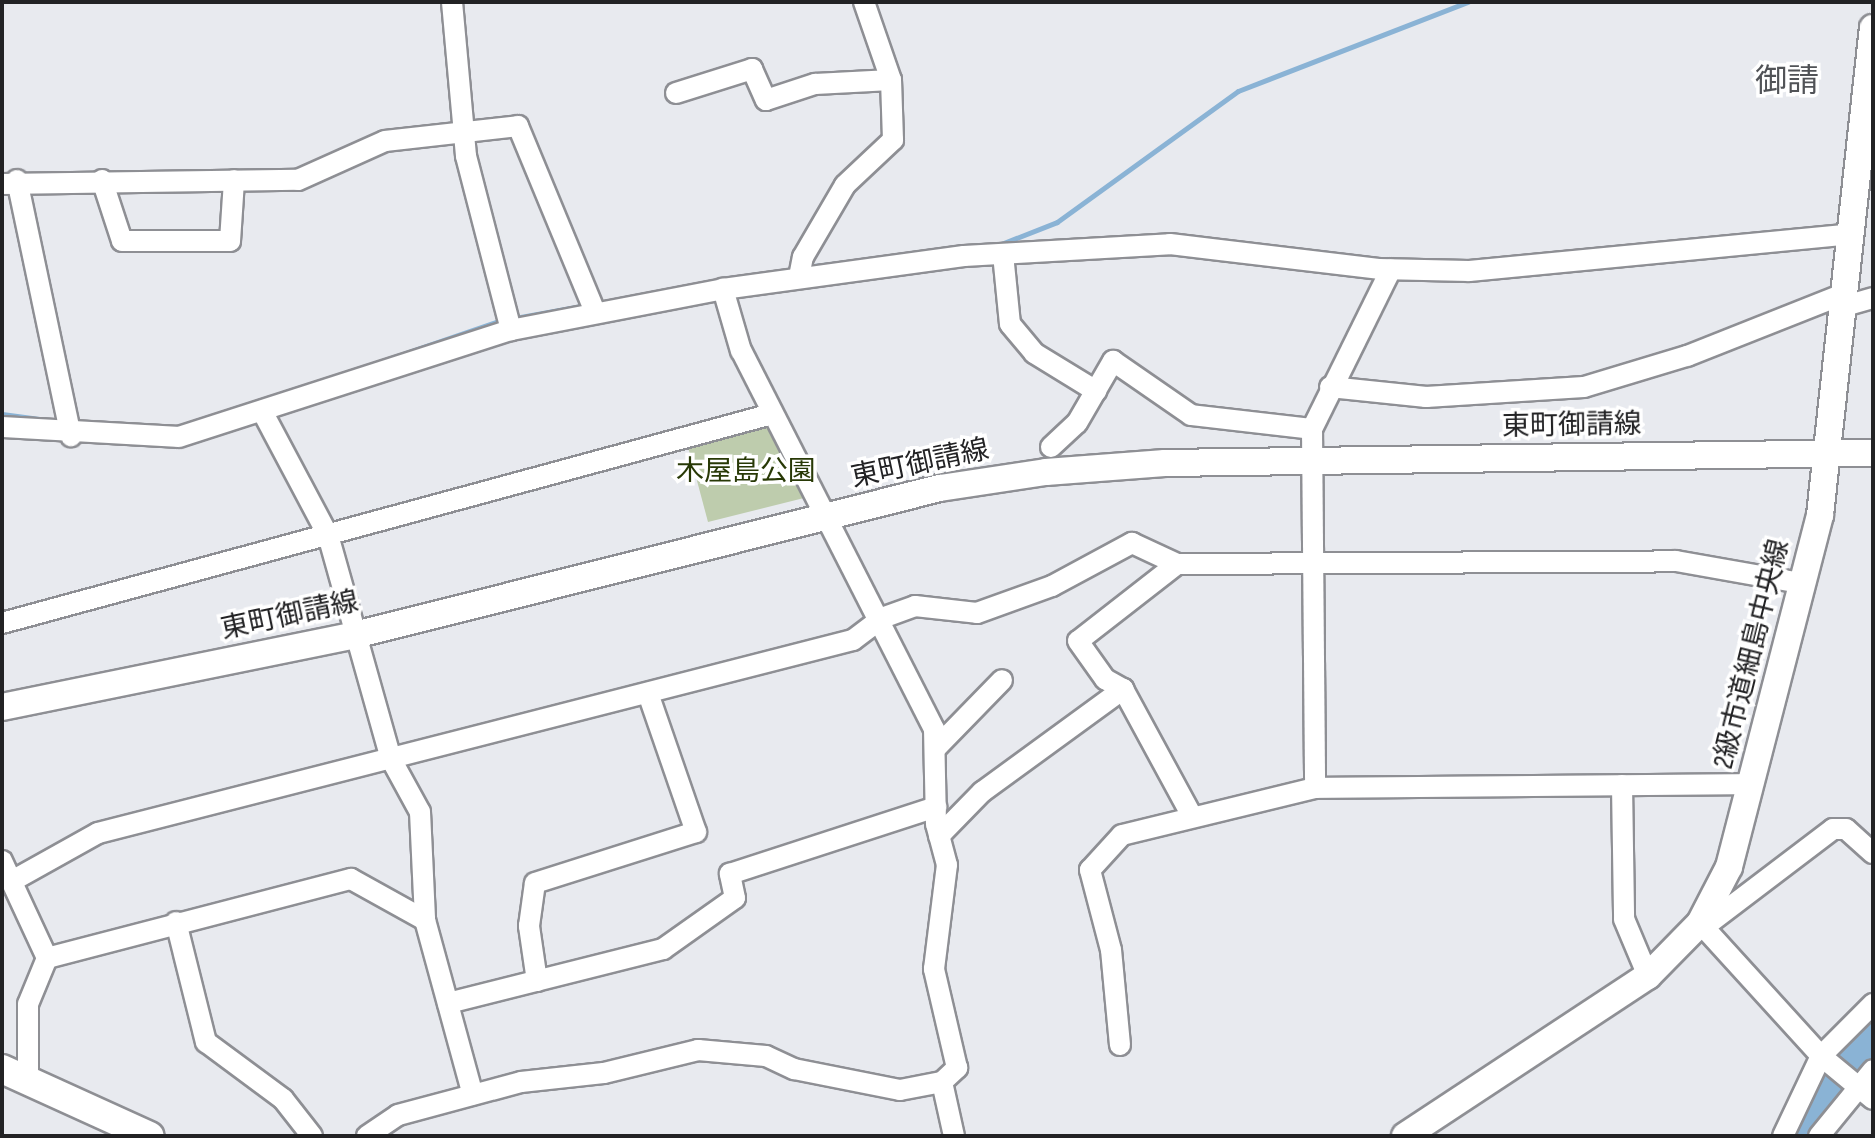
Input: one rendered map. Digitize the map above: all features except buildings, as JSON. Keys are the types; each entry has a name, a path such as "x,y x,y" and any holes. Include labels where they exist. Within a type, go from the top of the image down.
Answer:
{"main road":[{"path":"15,1075 150,1136"}],"street":[{"path":"452,2 462,129 511,330"},
{"path":"799,277 803,257 845,185 893,140 891,80 864,2"},
{"name":"2級市道細島中央線","path":"1405,1136 1648,976 1702,925 1729,867 1801,583 1827,454 1852,234 1864,191 1873,28"},
{"path":"676,93 752,69 766,100 815,84 891,80"},
{"path":"71,436 9,182 298,180 385,141 462,129 518,126 595,312"},
{"path":"102,180 122,241 230,241 234,180"},
{"path":"2,427 71,436 179,437 511,330 595,312 799,277 1003,254 1170,244 1391,269 1534,270 1852,234"},
{"path":"1003,254 1010,324 1034,353 1096,391"},
{"path":"1315,788 1312,429 1330,387 1391,269"},
{"path":"367,1136 398,1115 473,1095 514,1079 722,1049 877,1087 942,1082 957,1068 934,969 945,896 936,807 935,749 924,700 830,516 772,414 723,289"},
{"path":"1330,387 1426,397 1584,387 1687,356 1846,300 1873,298"},
{"path":"1051,447 1096,391 1113,361 1191,415 1312,429"},
{"path":"262,411 328,535 391,759 420,812 425,920 473,1095"},
{"path":"2,623 772,414"},
{"name":"東町御請線","path":"2,707 355,635 830,516 1046,472 1310,461 1873,453"},
{"path":"12,881 98,833 853,640 882,618 915,606 977,613 1052,586 1132,543 1177,564 1676,561 1801,583"},
{"path":"1177,564 1078,641 1105,679 1123,689 1192,816"},
{"path":"935,749 1002,680"},
{"path":"939,836 1003,775 1123,689"},
{"path":"537,981 529,926 535,883 696,832 648,693"},
{"path":"1120,1045 1111,950 1090,870 1122,835 1315,788 1752,784"},
{"path":"1622,785 1624,919 1648,976"},
{"path":"448,1003 663,949 735,898 730,874 936,807"},
{"path":"1867,1094 1821,1056 1702,925 1833,829 1846,829 1873,853"},
{"path":"2,861 47,958 28,1004 15,1075"},
{"path":"47,958 351,879 425,920"},
{"path":"176,922 206,1042 283,1099 312,1136"},
{"path":"1783,1136 1821,1056 1873,1004"},
{"path":"1819,1136 1867,1094 1873,1070"},
{"path":"942,1082 954,1136"}],"green space":[{"name":"木屋島公園","path":"770,426 808,497 708,522 688,447"}],"waterway":[{"path":"1001,244 1057,222 1238,91 1468,2"},
{"path":"806,267 844,262"},
{"path":"515,318 587,305"},
{"path":"382,361 505,319"},
{"path":"2,414 47,420"},
{"path":"1804,1136 1830,1087 1873,1038"}],"district":[{"name":"御請","path":"1787,82"}]}
